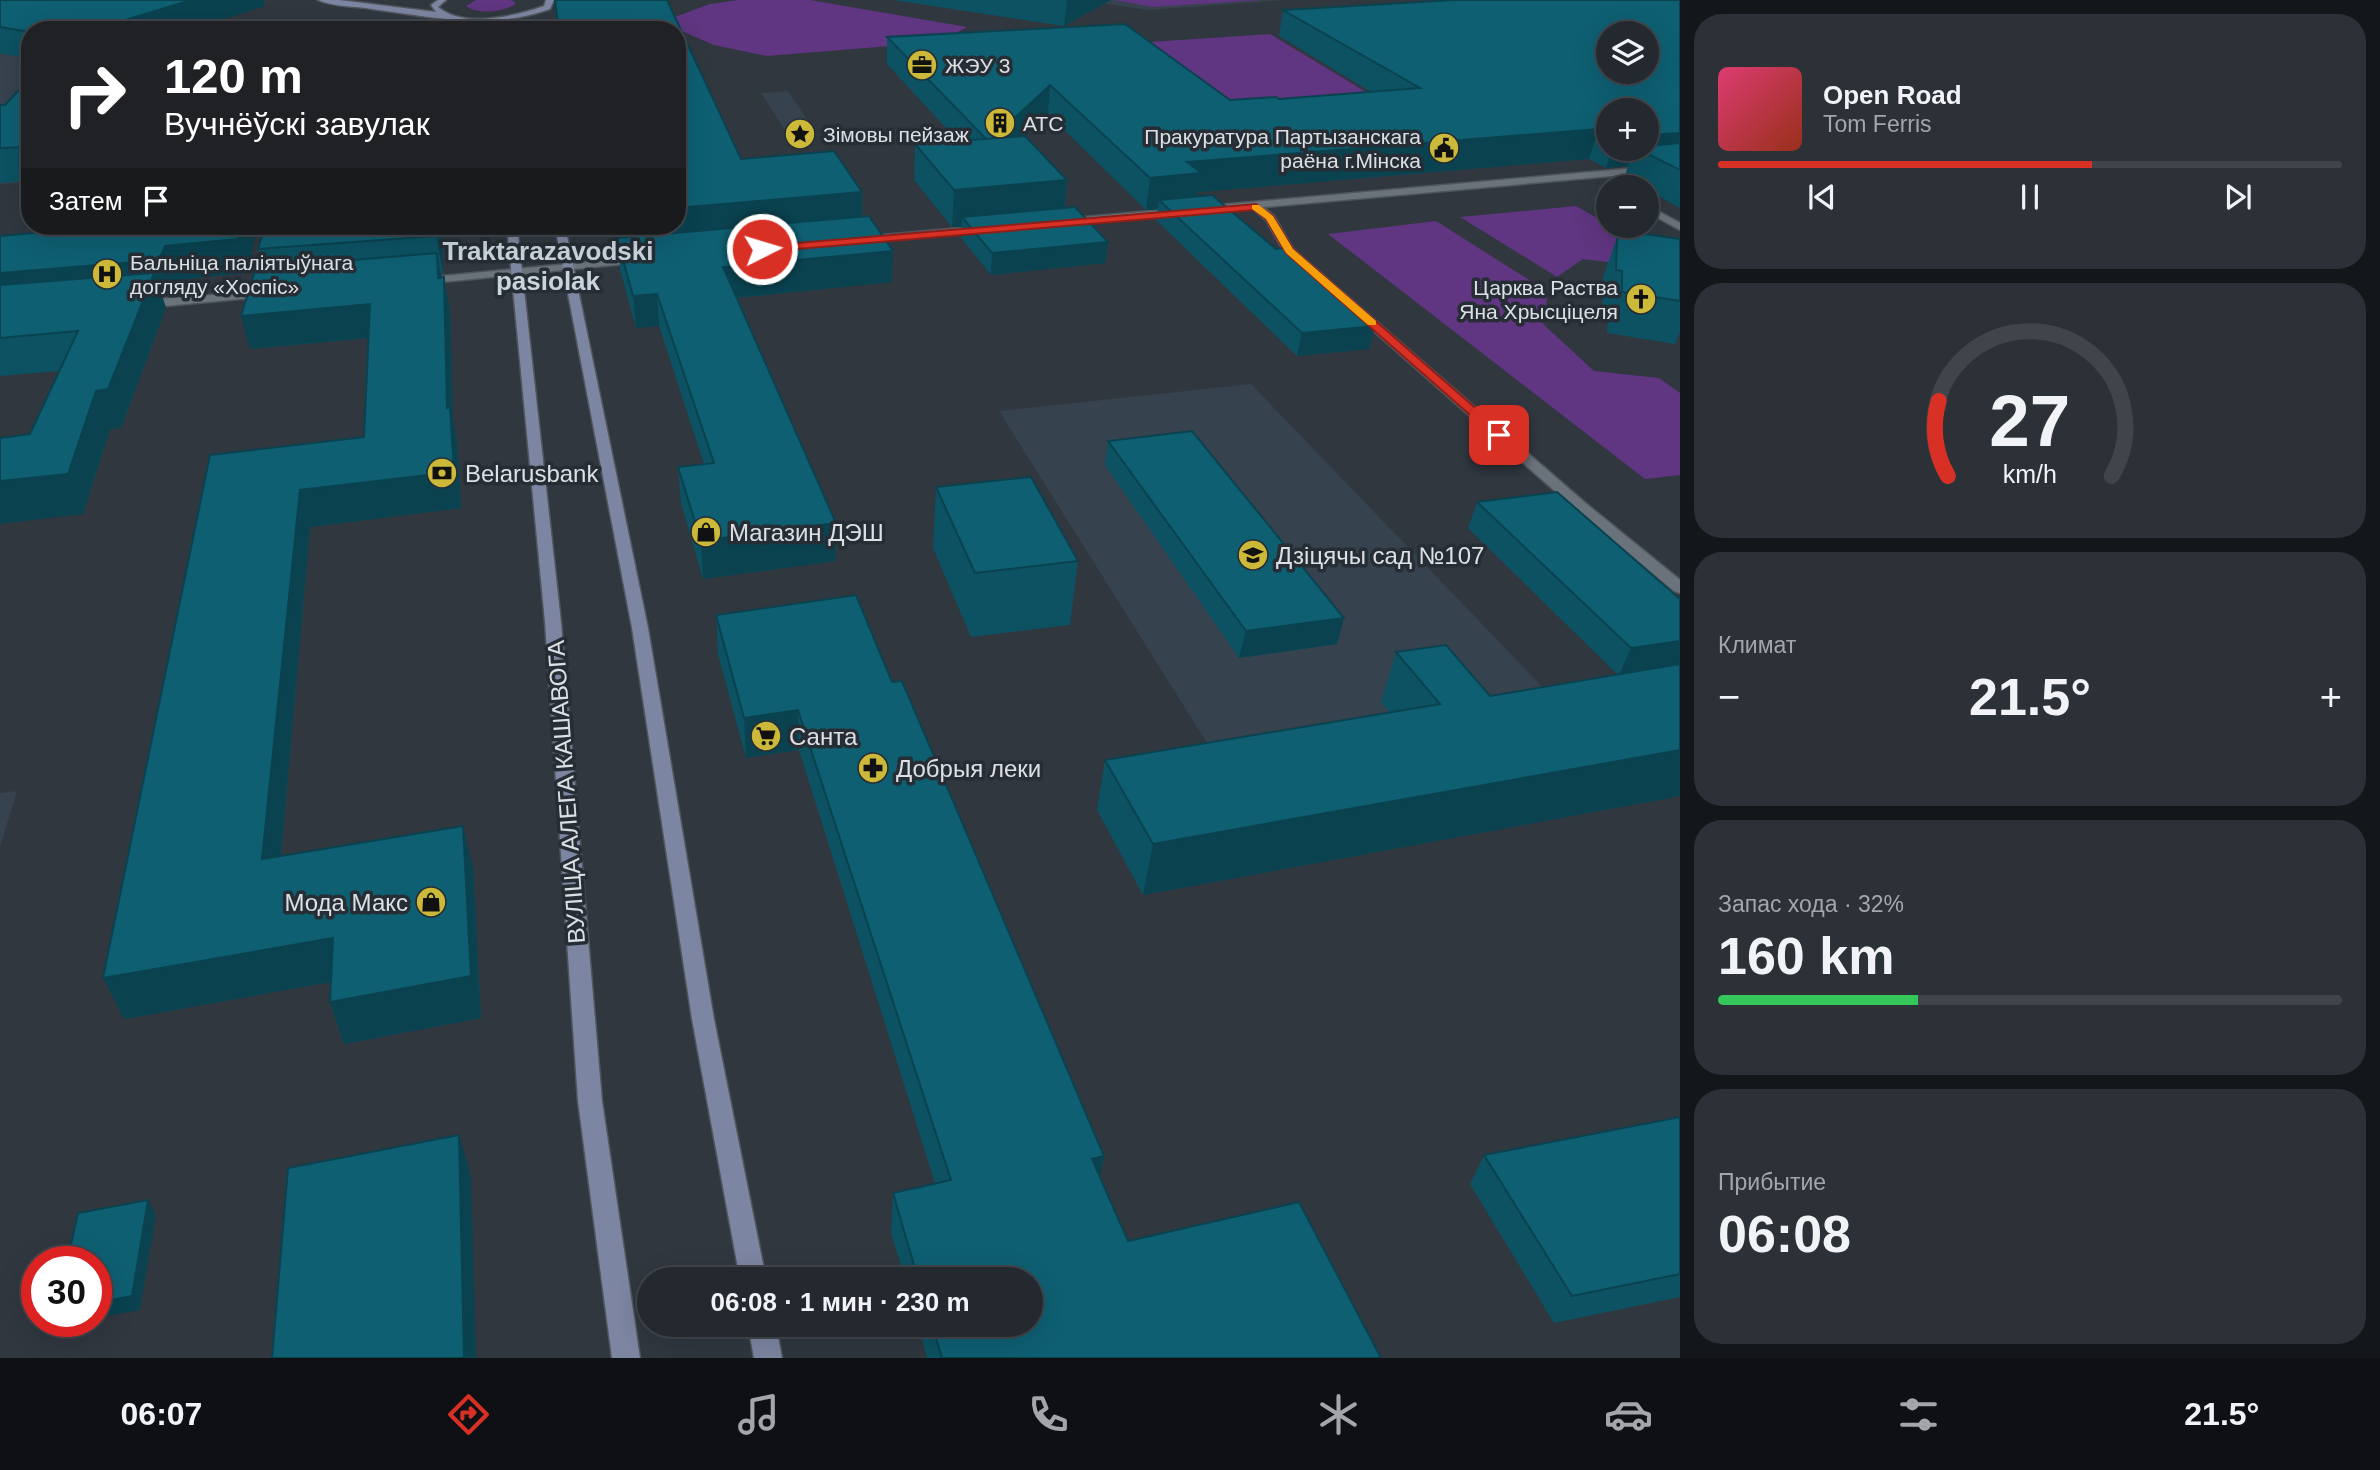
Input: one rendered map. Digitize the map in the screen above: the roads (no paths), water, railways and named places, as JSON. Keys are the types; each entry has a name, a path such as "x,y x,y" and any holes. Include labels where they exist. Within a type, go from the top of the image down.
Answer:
{"main road":[{"path":"322,0 446,16 464,21"},
{"path":"442,0 434,7 446,16"},
{"path":"523,21 547,7 550,0"},
{"path":"455,18 496,19 535,13"},
{"name":"ВУЛІЦА АЛЕГА КАШАВОГА","path":"513,235 554,633 590,1101 626,1358"},
{"path":"562,235 640,628 703,1019 751,1267"},
{"path":"764,1337 768,1358"}],"street":[{"path":"1045,224 1680,167"},
{"path":"1589,175 1596,179"},
{"path":"1256,207 1270,218 1289,251 1578,504 1680,588"},
{"path":"1659,215 1680,227"},
{"path":"851,241 989,229"},
{"path":"403,282 648,260"},
{"path":"135,305 283,293"}],"place":[{"name":"ЖЭУ 3","path":"922,65"},
{"name":"АТС","path":"1000,123"},
{"name":"Зімовы пейзаж","path":"800,134"},
{"name":"Пракуратура Партызанскага раёна г.Мінска","path":"1444,148"},
{"name":"Бальніца паліятыўнага догляду «Хоспіс»","path":"107,274"},
{"name":"Царква Раства Яна Хрысціцеля","path":"1641,299"},
{"name":"Belarusbank","path":"442,473"},
{"name":"Магазин ДЭШ","path":"706,532"},
{"name":"Дзіцячы сад №107","path":"1253,555"},
{"name":"Санта","path":"766,736"},
{"name":"Добрыя леки","path":"873,768"},
{"name":"Мода Макс","path":"431,902"}],"district":[{"name":"Traktarazavodski pasiolak","path":"548,266"}]}
